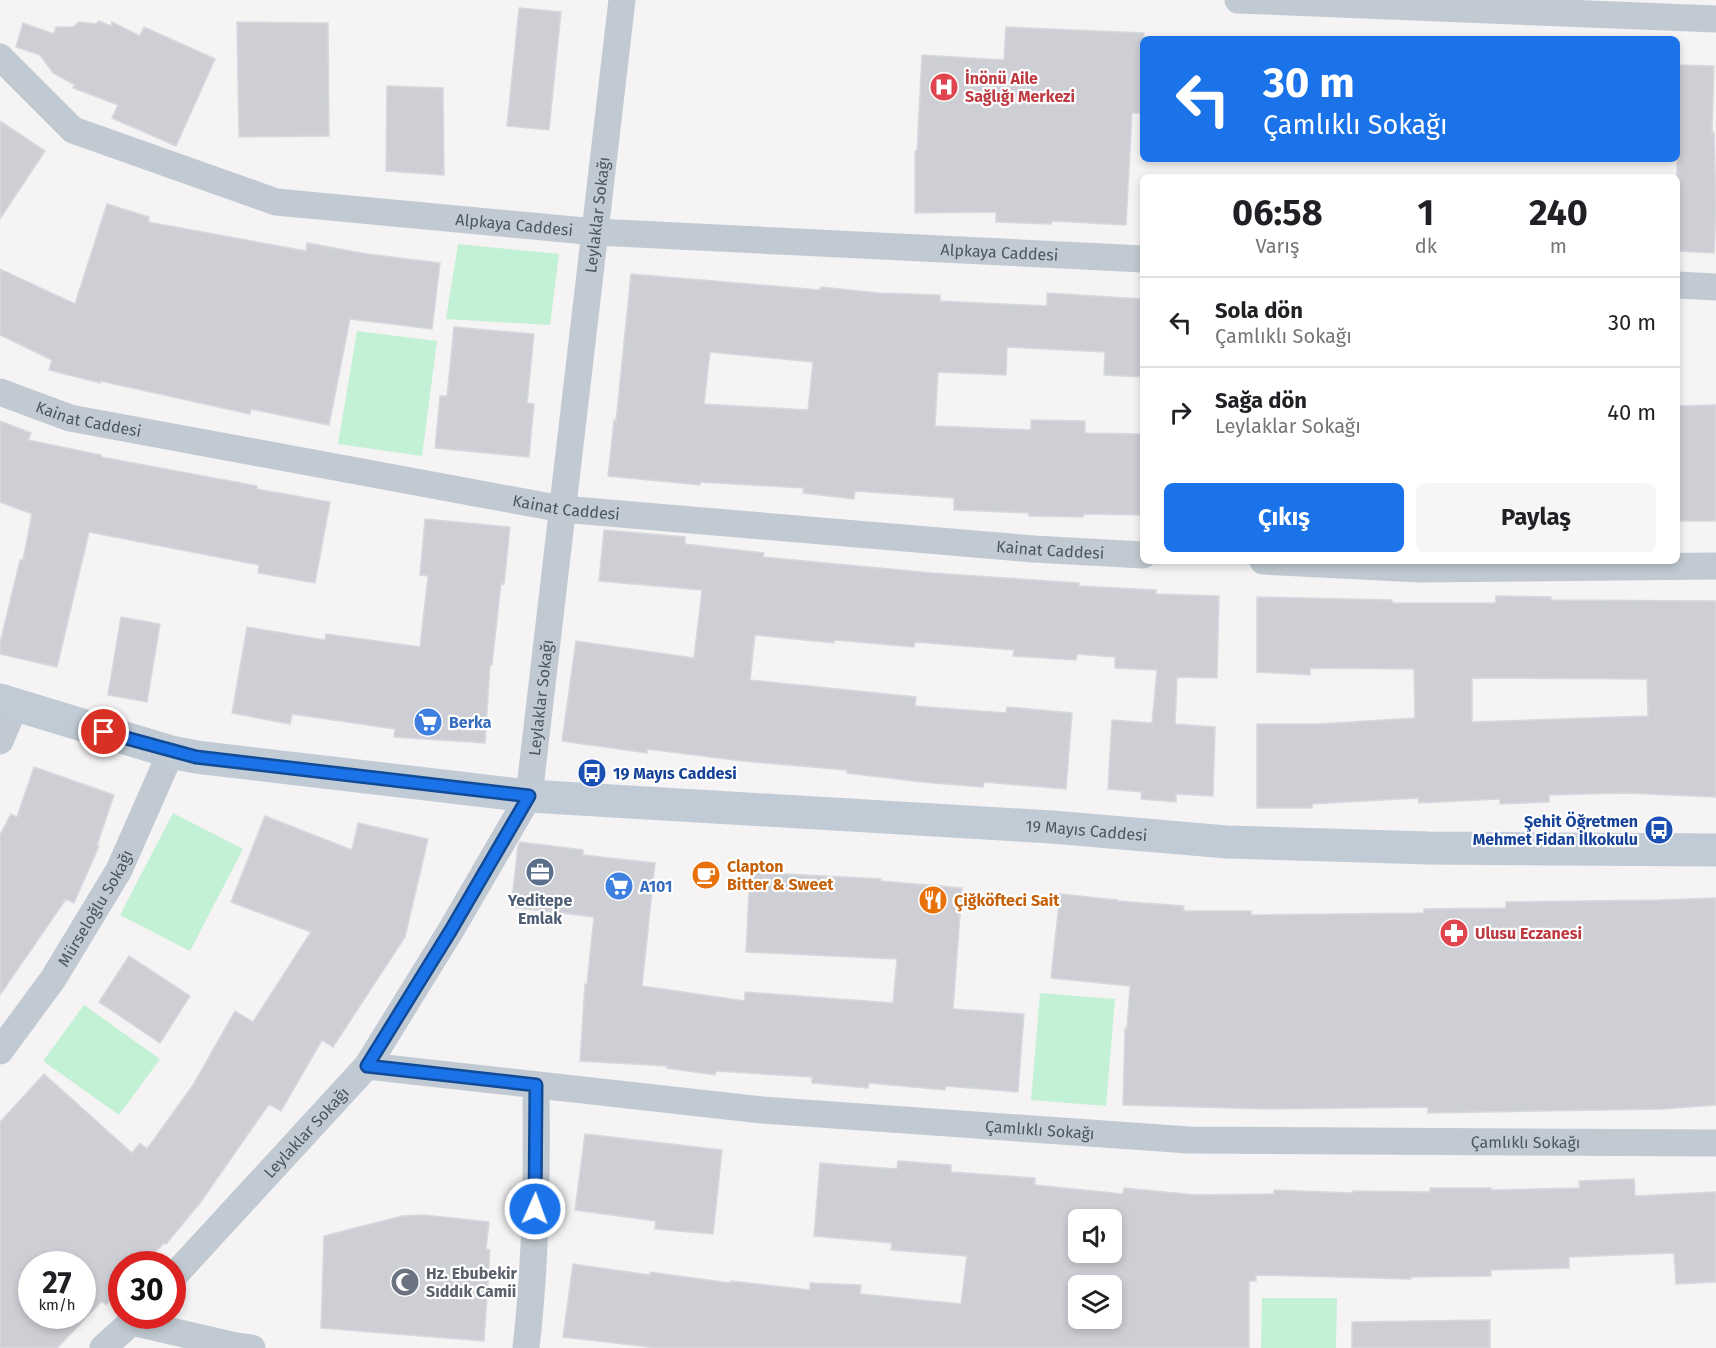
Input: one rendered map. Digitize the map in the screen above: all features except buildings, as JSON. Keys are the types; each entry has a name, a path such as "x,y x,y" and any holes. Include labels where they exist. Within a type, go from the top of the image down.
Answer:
{"street":[{"name":"Leylaklar Sokağı","path":"186,1263 367,1066 451,930 529,796 622,0"},
{"path":"1238,0 1716,19"},
{"name":"Alpkaya Caddesi","path":"0,57 73,130 276,202 596,232 1140,259"},
{"path":"1680,285 1716,287"},
{"name":"Kainat Caddesi","path":"0,392 70,418 562,509 1022,548 1140,555"},
{"path":"1322,564 1419,569 1716,566"},
{"path":"0,741 7,703"},
{"name":"19 Mayıs Caddesi","path":"7,703 171,752 529,796 1052,827 1227,842 1428,848 1716,850"},
{"name":"Mürseloğlu Sokağı","path":"0,1051 53,979 119,870 171,752"},
{"name":"Çamlıklı Sokağı","path":"367,1066 762,1110 1189,1140 1716,1143"},
{"path":"526,1348 533,1290 537,1168 536,1085"},
{"path":"103,1348 124,1329"},
{"path":"172,1329 231,1345 252,1348"}],"green space":[{"path":"458,244 559,254 550,325 446,319"},
{"path":"357,331 437,341 422,456 338,444"},
{"path":"173,813 243,849 190,951 120,915"},
{"path":"1040,993 1115,999 1106,1106 1031,1100"},
{"path":"84,1005 160,1059 119,1115 43,1061"},
{"path":"1262,1298 1337,1298 1336,1348 1261,1348"}],"place":[{"name":"İnönü Aile Sağlığı Merkezi","path":"944,87"},
{"name":"Berka","path":"428,722"},
{"name":"19 Mayıs Caddesi","path":"592,773"},
{"name":"Şehit Öğretmen Mehmet Fidan İlkokulu","path":"1659,830"},
{"name":"Yeditepe Emlak","path":"540,872"},
{"name":"Clapton Bitter & Sweet","path":"706,875"},
{"name":"A101","path":"619,886"},
{"name":"Çiğköfteci Sait","path":"933,900"},
{"name":"Ulusu Eczanesi","path":"1454,933"},
{"name":"Hz. Ebubekir Sıddık Camii","path":"405,1282"}],"route":[{"path":"104,732 196,757 529,796 451,930 367,1066 536,1085 535,1209"}]}
